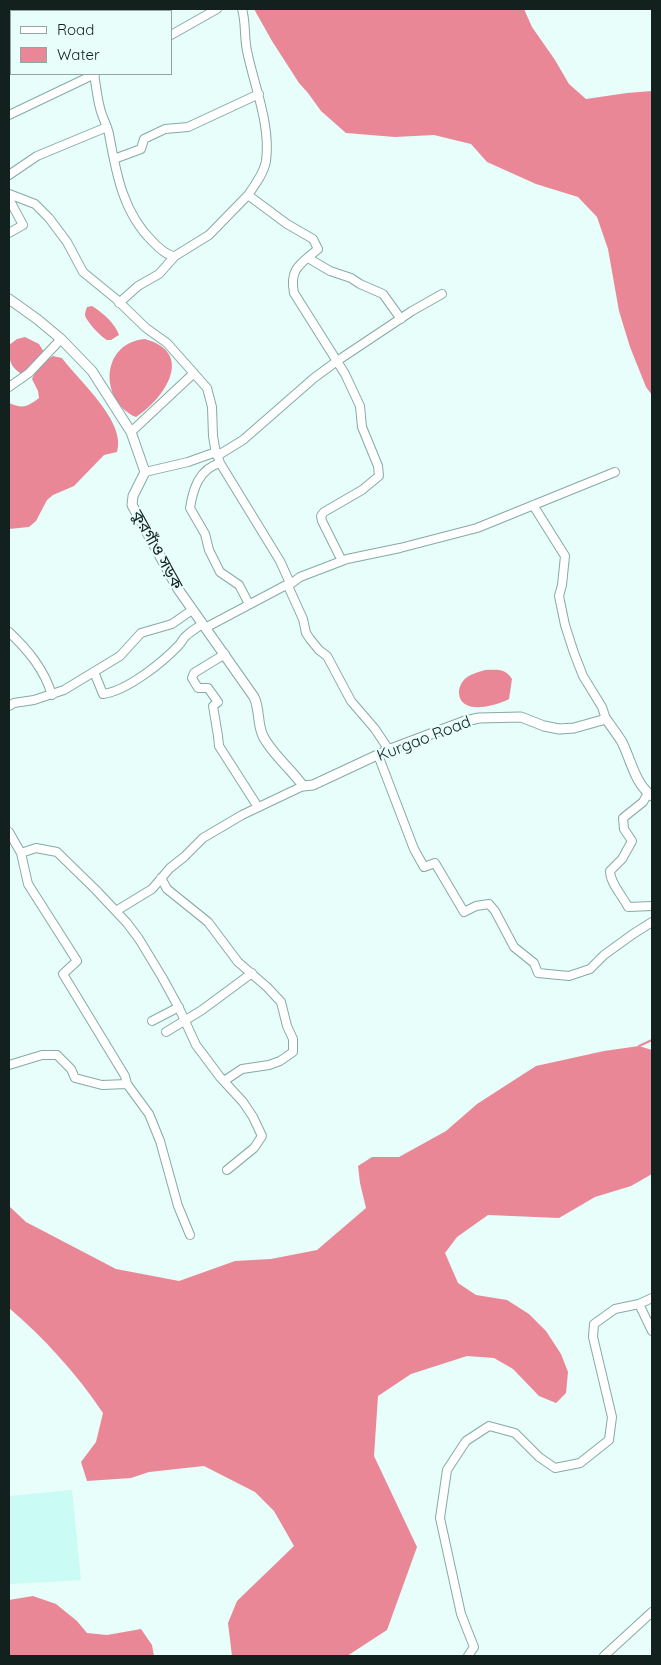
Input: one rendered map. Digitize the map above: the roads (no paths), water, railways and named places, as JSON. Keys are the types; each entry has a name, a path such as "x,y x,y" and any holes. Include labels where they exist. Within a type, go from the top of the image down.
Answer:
{"street":[{"path":"172,34 217,9"},
{"path":"119,303 138,286 159,274 175,256 209,235 248,195 258,180 266,162 266,137 259,94 245,42 245,17 242,9"},
{"path":"9,115 93,75"},
{"path":"95,75 100,108 107,127 125,202 134,219 147,236 160,249 175,256"},
{"path":"114,159 140,150 144,139 155,133 165,129 188,127 259,94"},
{"path":"9,175 37,156 107,127"},
{"path":"9,194 36,204 49,218 66,242 83,272 146,328 167,343 206,388 212,407 213,436 218,457 280,560 290,583 288,586 303,619 306,633 319,650 327,656 351,701 375,729 389,750"},
{"path":"248,195 287,224 313,239 318,249 294,272 292,282 294,293 337,361 360,406 362,427 378,466 379,476 362,490 324,512 321,516 342,561"},
{"path":"9,199 23,225 9,233"},
{"path":"308,258 330,271 351,278 382,294 401,319"},
{"path":"249,604 239,585 220,572 209,550 205,534 190,508 192,493 201,474 218,457 243,440 314,378 401,319 442,294"},
{"path":"9,300 62,339 92,371 131,432 145,472 218,457"},
{"path":"9,387 29,373 62,339"},
{"path":"131,432 194,373"},
{"name":"কুরগাঁও সড়ক","path":"145,472 133,496 132,505 173,581 254,697 257,703 259,726 263,737 304,786"},
{"path":"94,672 104,694 114,693 151,669 179,645 186,636 300,577 342,561 477,528 615,472"},
{"path":"533,505 565,556 562,585 558,596 565,625 583,676 602,707 606,719 621,740 638,779 650,795 623,818 624,829 632,841 622,858 610,871 610,879 622,894 628,907 652,906"},
{"path":"9,706 14,702 52,695 64,690 120,656 141,633 172,624 192,610"},
{"path":"9,632 32,656 42,670 52,695"},
{"path":"225,654 194,673 192,678 198,688 208,688 218,702 213,706 219,746 258,807"},
{"name":"Kurgao Road","path":"304,786 313,785 389,750 456,724 479,718 521,717 544,726 559,729 574,728 606,719"},
{"path":"378,755 414,849 424,867 436,863 464,912 476,906 489,904 496,911 514,947 534,963 538,973 569,976 590,969 604,955 652,922"},
{"path":"116,911 152,889 203,838 258,807 304,786"},
{"path":"9,832 21,853 28,884 77,960 63,974 125,1076 127,1084 149,1114 160,1141 178,1206 190,1235"},
{"path":"21,853 36,848 57,852 116,911 139,939 179,1007 196,1045 253,1117 262,1136 254,1148 227,1170"},
{"path":"161,878 167,889 208,922 238,962 281,1002 287,1026 293,1039 293,1052 280,1060 269,1065 242,1069 224,1081"},
{"path":"166,1032 202,1010 252,973"},
{"path":"152,1021 179,1007"},
{"path":"9,1065 42,1054 57,1055 70,1069 75,1078 102,1085 127,1084"},
{"path":"468,1656 474,1647 461,1614 440,1518 447,1470 466,1441 489,1426 515,1434 539,1457 555,1468 580,1464 609,1440 612,1417 593,1337 594,1324 615,1309 639,1304 652,1298"},
{"path":"639,1304 652,1331"},
{"path":"604,1656 652,1612"}],"water":[{"path":"254,9 524,9 532,27 569,84 586,99 652,91 652,395 646,387 630,347 619,311 608,249 597,217 578,197 536,184 487,162 471,144 434,135 395,137 346,133 321,111 299,83"},
{"path":"92,306 108,318 119,335 111,340 107,340 94,329 85,315 87,307"},
{"path":"25,337 39,344 44,352 22,374 12,365 9,345 17,339"},
{"path":"145,339 160,346 169,355 172,365 165,388 147,409 136,417 124,409 115,399 110,373 113,361 119,351 130,343"},
{"path":"53,356 62,358 100,402 115,428 118,440 117,452 104,455 74,486 53,495 47,500 36,521 29,527 9,529 9,403 25,406 39,398 32,379 41,366"},
{"path":"485,670 500,670 509,675 512,679 509,699 487,706 471,707 461,699 459,692 462,682 470,675"},
{"path":"639,1046 652,1050 652,1174 631,1186 595,1197 559,1218 488,1215 457,1237 445,1253 458,1283 476,1295 507,1300 529,1314 546,1331 561,1354 568,1372 566,1393 556,1403 539,1396 513,1369 494,1358 467,1356 411,1374 378,1396 374,1456 417,1547 387,1630 347,1656 232,1656 228,1623 237,1601 294,1546 274,1511 255,1492 204,1466 149,1472 131,1478 87,1481 81,1462 96,1442 103,1413 59,1357 9,1308 9,1206 26,1222 116,1269 179,1281 235,1261 271,1259 317,1250 366,1208 358,1166 372,1157 399,1157 446,1131 477,1104 536,1066 604,1051"},
{"path":"33,1596 56,1604 77,1621 87,1633 107,1635 141,1629 152,1645 154,1656 9,1656 9,1600"}],"waterway":[{"path":"639,1046 652,1040"}]}
